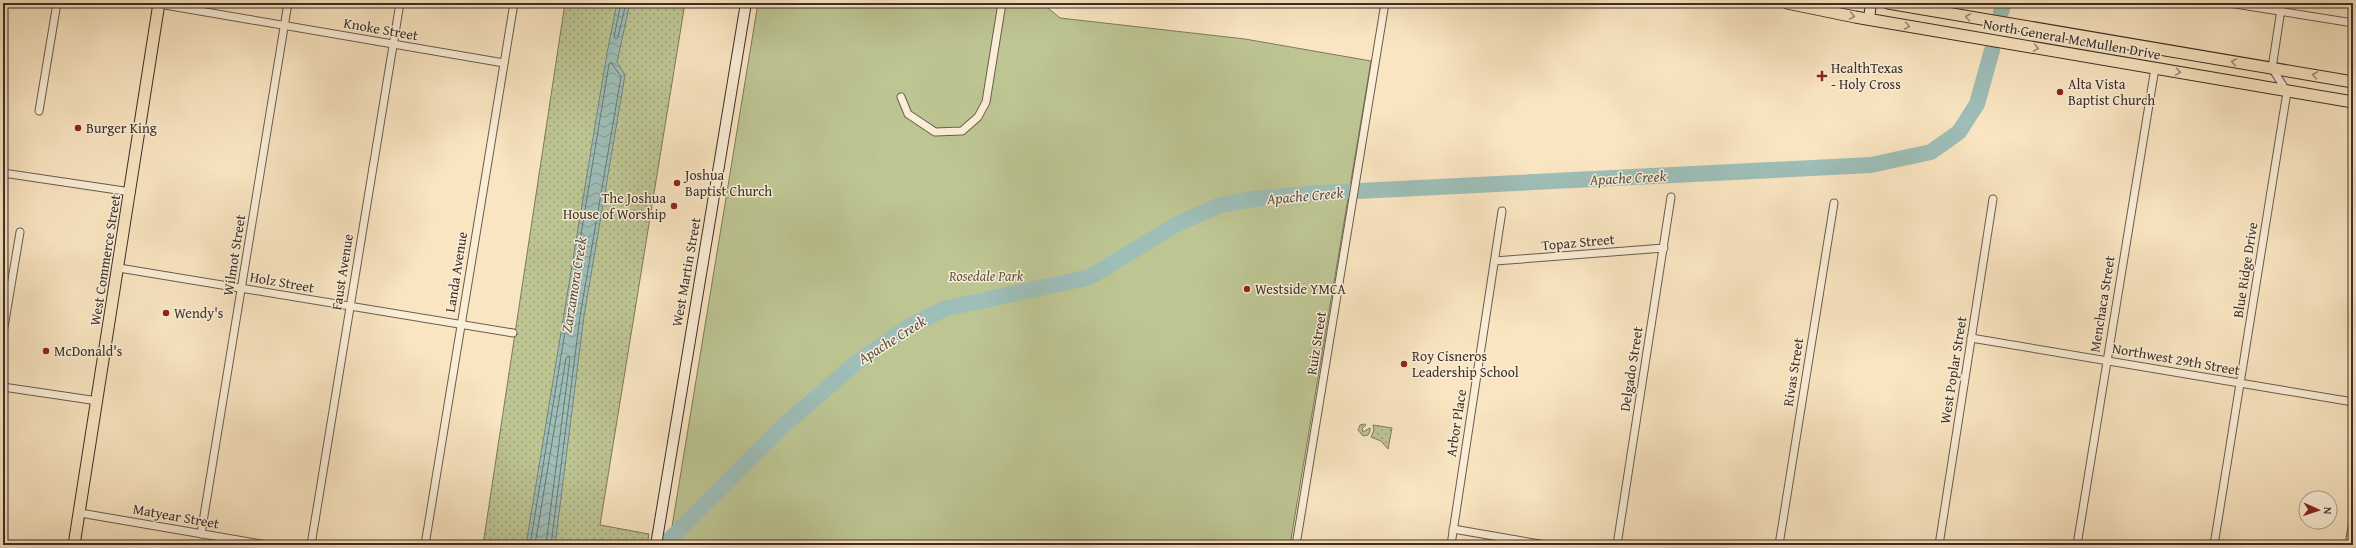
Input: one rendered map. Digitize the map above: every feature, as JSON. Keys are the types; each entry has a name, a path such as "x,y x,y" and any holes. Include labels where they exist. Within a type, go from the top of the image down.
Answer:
{"main road":[{"name":"West Commerce Street","path":"74,545 131,192 159,3"},
{"name":"North General McMullen Drive","path":"1787,3 1869,19 2287,92 2353,102"},
{"name":"North General McMullen Drive","path":"1888,3 2353,82"}],"street":[{"path":"39,111 57,3"},
{"name":"Knoke Street","path":"159,3 504,63"},
{"name":"Wilmot Street","path":"200,534 242,288 288,3"},
{"name":"Faust Avenue","path":"311,545 400,3"},
{"name":"Landa Avenue","path":"424,545 514,3"},
{"name":"West Martin Street","path":"656,545 746,3"},
{"path":"901,97 908,114 935,132 962,132 978,117 986,102 1002,3"},
{"name":"Ruiz Street","path":"1296,545 1385,3"},
{"path":"1869,19 1871,3"},
{"path":"2229,3 2353,23"},
{"path":"2282,3 2272,68 2287,92"},
{"name":"Menchaca Street","path":"2077,545 2106,360 2155,68"},
{"name":"Blue Ridge Drive","path":"2214,545 2239,382 2287,92"},
{"path":"3,173 131,192"},
{"name":"Delgado Street","path":"1617,545 1672,197"},
{"name":"West Poplar Street","path":"1939,545 1993,199"},
{"name":"Rivas Street","path":"1780,545 1834,203"},
{"name":"Arbor Place","path":"1451,545 1502,211"},
{"path":"3,333 20,232"},
{"name":"Topaz Street","path":"1495,261 1664,248"},
{"name":"Holz Street","path":"119,268 513,334"},
{"name":"Northwest 29th Street","path":"1971,338 2353,402"},
{"path":"3,387 98,401"},
{"name":"Matyear Street","path":"80,513 267,545"},
{"path":"2349,545 2353,521"},
{"path":"1453,529 1546,545"}],"green space":[{"path":"565,3 685,3 600,525 649,534 647,545 483,545"},
{"name":"Rosedale Park","path":"758,3 1042,3 1060,18 1245,39 1371,61 1290,545 669,545"},
{"path":"1360,425 1366,425 1362,429 1363,432 1370,428 1370,431 1368,435 1363,436 1358,430"},
{"path":"1373,425 1392,428 1388,449 1381,441 1371,437 1374,430"}],"water":[{"name":"Zarzamora Creek","path":"617,3 630,3 617,62 625,75 584,316 555,545 526,545 607,53"}],"waterway":[{"name":"Apache Creek","path":"2001,12 2004,3"},
{"name":"Apache Creek","path":"664,545 782,427 857,362 906,328 944,309 1090,277 1177,224 1220,205 1254,199 1319,193 1871,165 1931,152 1959,132 1977,104 1992,50"}],"place":[{"name":"HealthTexas - Holy Cross","path":"1822,76"},
{"name":"Alta Vista Baptist Church","path":"2060,92"},
{"name":"Burger King","path":"78,128"},
{"name":"Joshua Baptist Church","path":"677,183"},
{"name":"The Joshua House of Worship","path":"674,206"},
{"name":"Westside YMCA","path":"1247,289"},
{"name":"Wendy's","path":"166,313"},
{"name":"McDonald's","path":"46,351"},
{"name":"Roy Cisneros Leadership School","path":"1404,364"}]}
